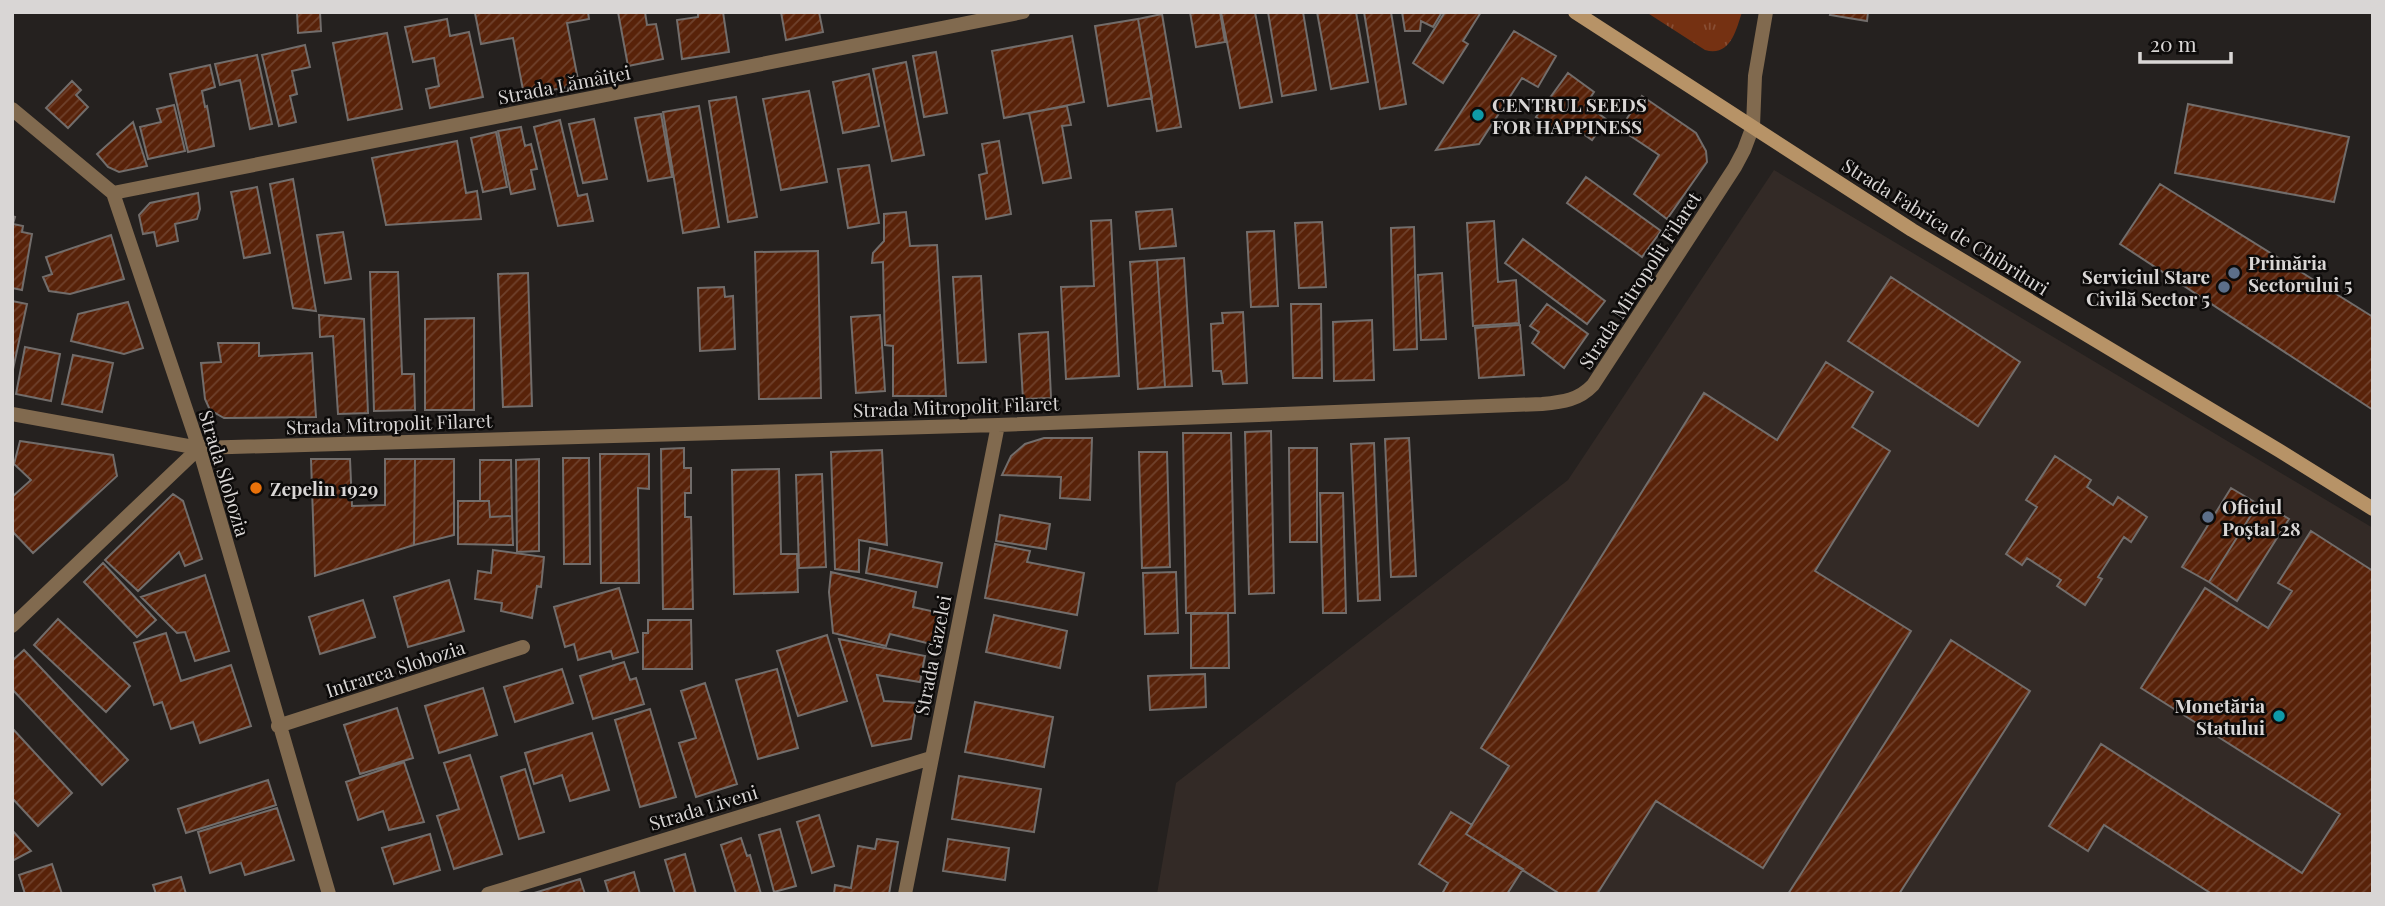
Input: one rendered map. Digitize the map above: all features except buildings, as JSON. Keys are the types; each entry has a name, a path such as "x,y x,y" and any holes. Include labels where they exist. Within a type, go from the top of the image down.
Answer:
{"street":[{"name":"Strada Lămâiței","path":"113,193 1023,12"},
{"name":"Strada Fabrica de Chibrituri","path":"1575,12 1912,230 2373,509"},
{"path":"1753,126 1755,76 1766,12"},
{"path":"12,109 113,193"},
{"name":"Strada Mitropolit Filaret","path":"12,414 199,448 998,425 1542,404 1575,398 1585,394 1593,385 1735,167 1753,126"},
{"name":"Strada Slobozia","path":"113,193 199,448 329,894"},
{"name":"Strada Gazelei","path":"905,894 998,425"},
{"path":"12,626 199,448"},
{"name":"Intrarea Slobozia","path":"278,726 523,647"},
{"name":"Strada Liveni","path":"488,894 931,758"}],"shaded area":[{"path":"1774,170 2373,528 2373,894 1157,894 1176,783 1568,480"}],"green space":[{"path":"1646,12 1742,12 1731,41 1720,50 1714,51 1705,50"}],"place":[{"name":"CENTRUL SEEDS FOR HAPPINESS","path":"1478,115"},
{"name":"Primăria Sectorului 5","path":"2234,273"},
{"name":"Serviciul Stare Civilă Sector 5","path":"2224,287"},
{"name":"Zepelin 1929","path":"256,488"},
{"name":"Oficiul Poștal 28","path":"2208,517"},
{"name":"Monetăria Statului","path":"2279,716"}]}
